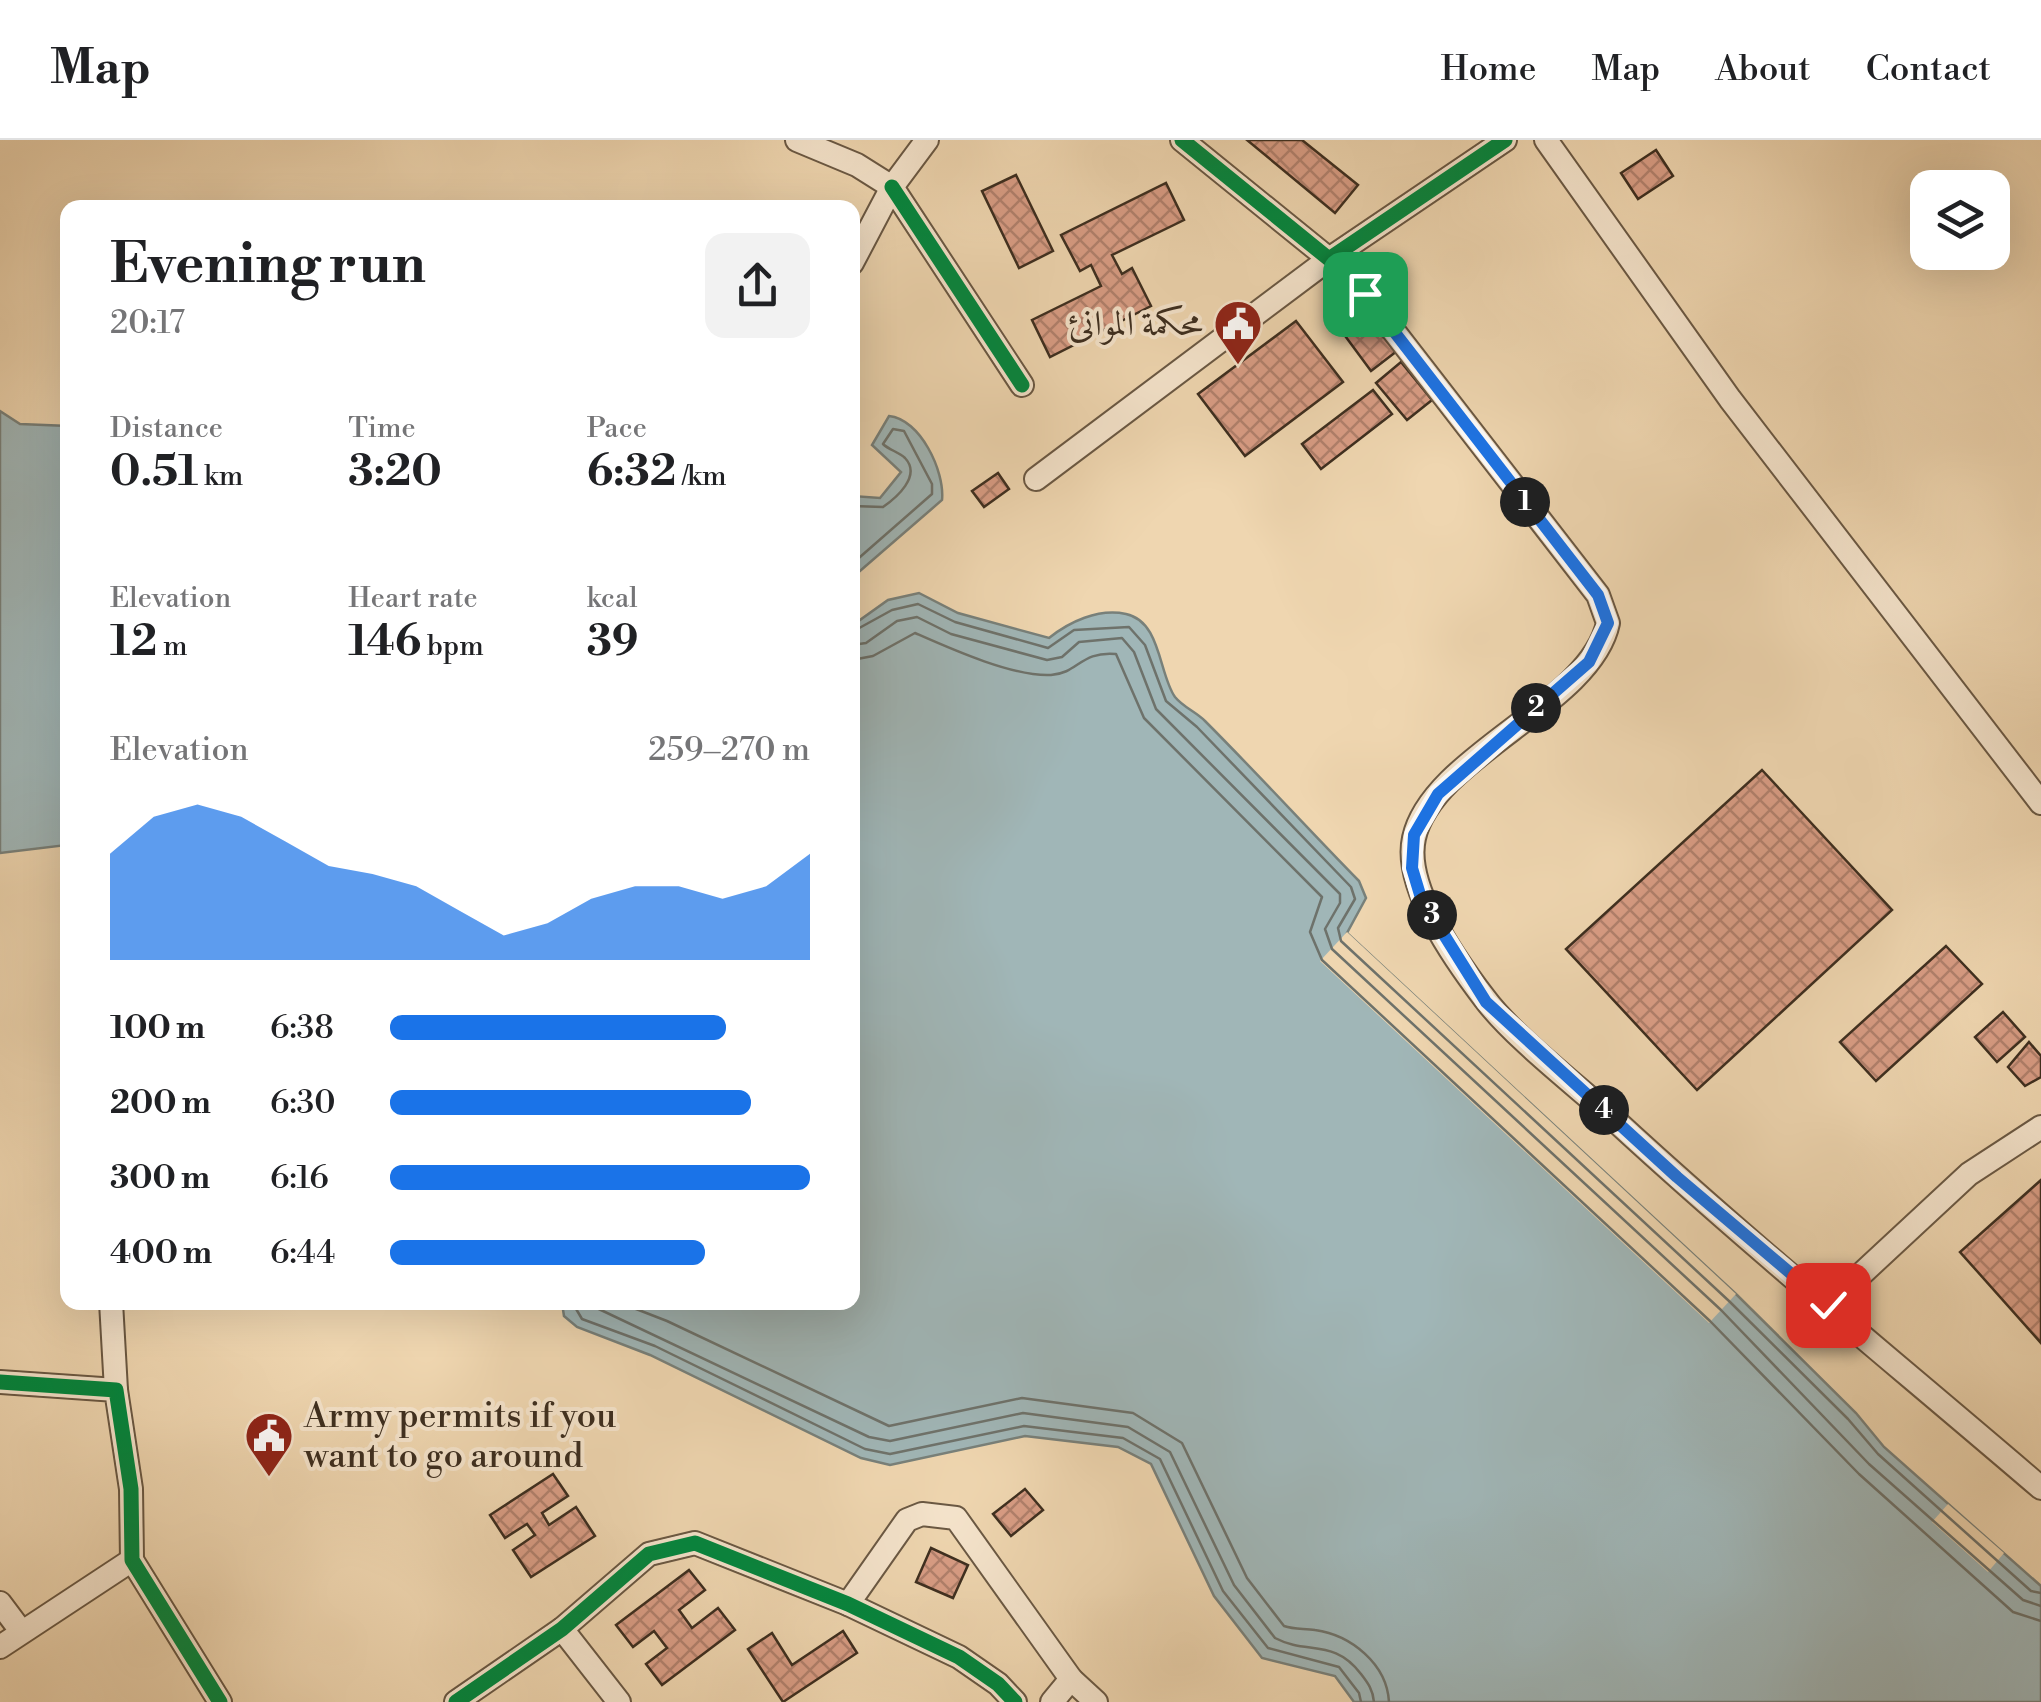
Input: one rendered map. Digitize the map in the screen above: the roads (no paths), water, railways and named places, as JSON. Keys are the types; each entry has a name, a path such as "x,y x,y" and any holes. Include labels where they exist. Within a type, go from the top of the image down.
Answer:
{"street":[{"path":"797,140 831,146 892,188 1022,385"},
{"path":"860,247 892,188 927,140"},
{"path":"1182,140 1329,259 1365,294 1598,595 1608,623 1589,662 1438,794 1414,835 1412,868 1421,898 1486,1002 1677,1177 2041,1488"},
{"path":"1036,479 1470,150 1505,140"},
{"path":"1546,140 1730,399 2041,803"},
{"path":"1828,1305 1970,1174 2041,1127"},
{"path":"111,1310 116,1390 131,1489 132,1560 220,1702"},
{"path":"0,1382 116,1390"},
{"path":"848,1604 907,1520 922,1514 956,1518 1071,1678 1096,1702"},
{"path":"459,1701 562,1630 649,1554 694,1543 848,1604 959,1657 998,1684 1015,1702"},
{"path":"0,1647 132,1560"},
{"path":"0,1603 22,1631"},
{"path":"562,1630 619,1702"},
{"path":"1052,1702 1071,1678"}],"water":[{"path":"0,411 20,424 60,426 60,846 0,853"},
{"path":"889,416 911,426 935,461 942,500 860,571 860,497 880,498 901,472 872,445"},
{"path":"919,593 958,613 1049,638 1075,622 1105,613 1126,614 1146,627 1175,697 1205,721 1359,881 1366,898 1347,933 1736,1294 1856,1413 1884,1447 2041,1586 2041,1702 1354,1702 1335,1676 1262,1658 1214,1596 1151,1464 1118,1447 1025,1436 890,1465 861,1458 650,1355 577,1327 564,1316 563,1310 860,1310 860,620 888,600"}],"place":[{"name":"محكمة الموانئ","path":"1238,366"},
{"name":"Army permits if you want to go around","path":"269,1478"}]}
